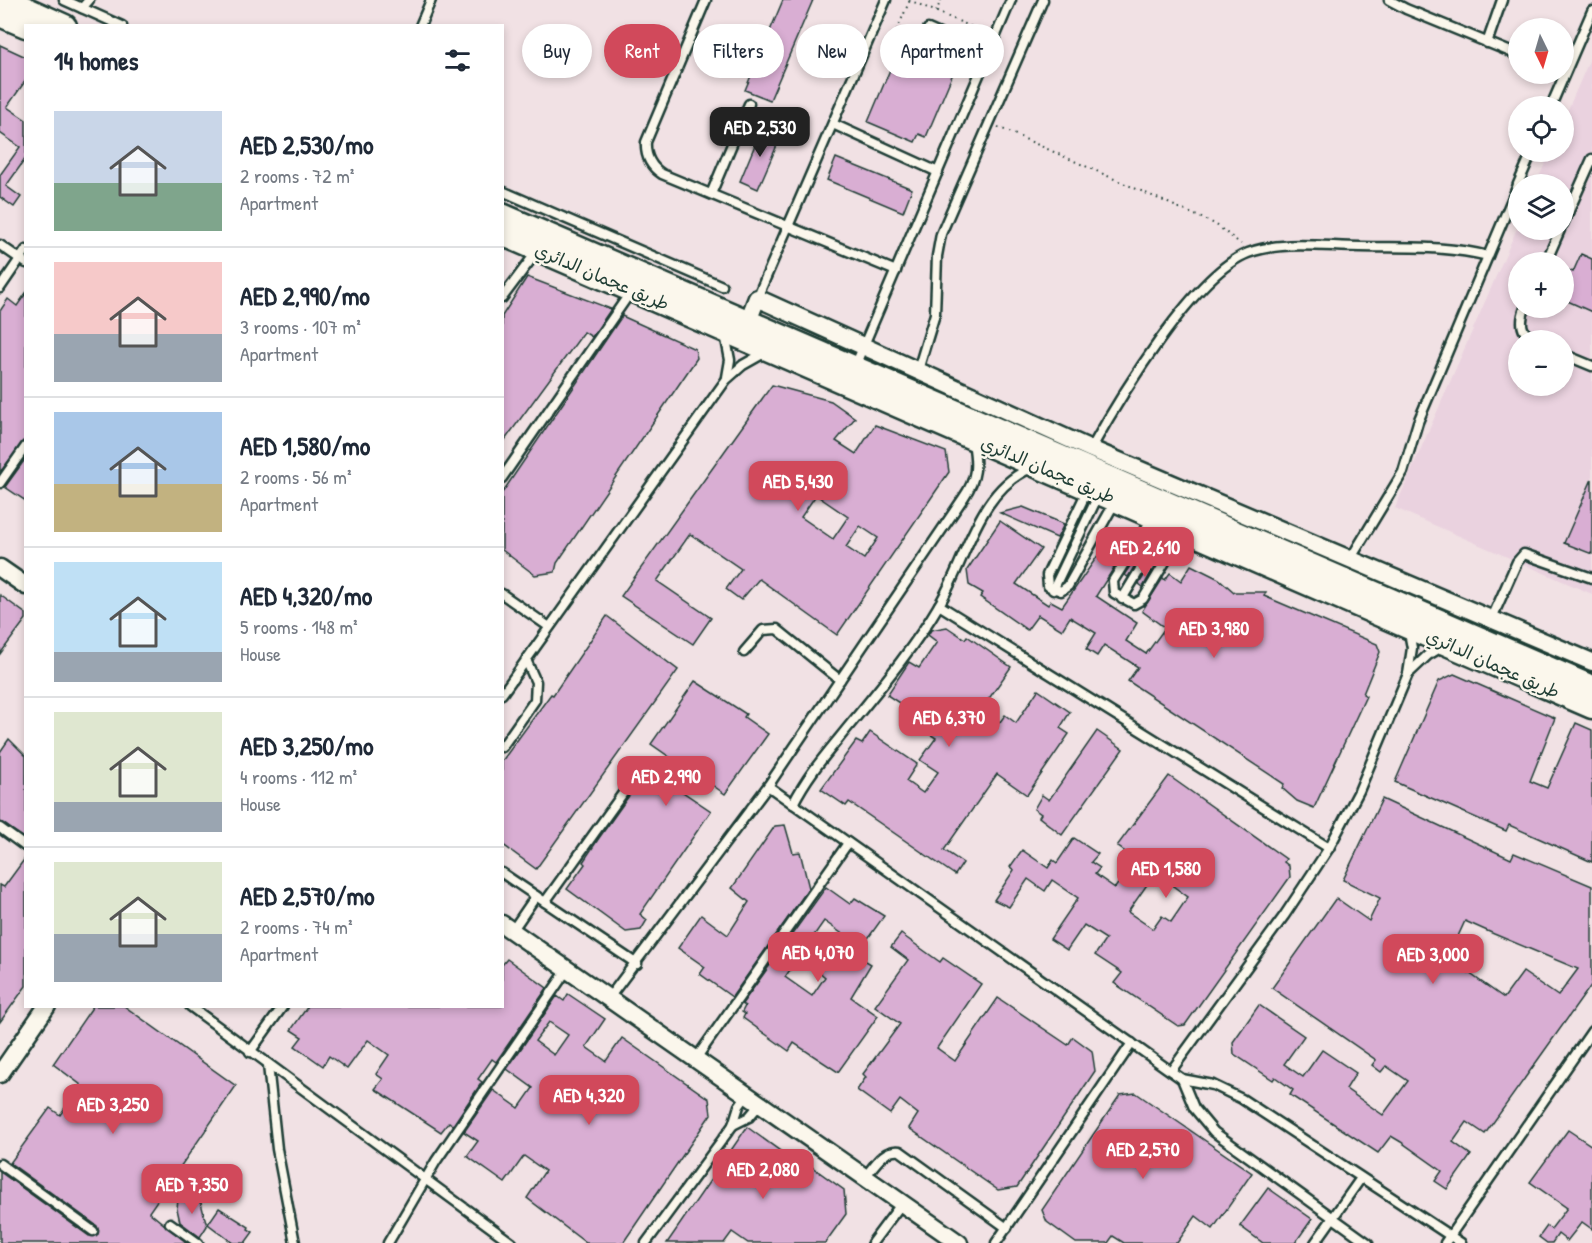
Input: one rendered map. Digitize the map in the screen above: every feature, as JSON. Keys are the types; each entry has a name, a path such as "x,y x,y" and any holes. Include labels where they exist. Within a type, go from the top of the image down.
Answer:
{"main road":[{"path":"7,0 61,24"},
{"path":"0,15 24,25"},
{"name":"طريق عجمان الدائري","path":"504,216 748,321 859,356 1592,687"},
{"name":"طريق عجمان الدائري","path":"504,235 1592,707"}],"street":[{"path":"748,321 757,298 859,356 918,370 1091,449 1592,662"},
{"path":"0,568 24,585"},
{"path":"507,928 959,1243"},
{"path":"0,1074 46,1008"}],"lane":[{"path":"64,0 118,24"},
{"path":"82,8 89,0"},
{"path":"421,24 431,0"},
{"path":"706,0 645,148 649,161 657,170 896,271"},
{"path":"757,298 886,0"},
{"path":"1002,24 1011,0"},
{"path":"918,370 935,314 937,256 941,234 1043,0"},
{"path":"1389,0 1508,51"},
{"path":"1487,43 1502,0"},
{"path":"1574,52 1592,11"},
{"path":"859,356 980,78"},
{"path":"711,194 749,104"},
{"path":"833,124 939,172"},
{"path":"1574,199 1592,159"},
{"path":"504,192 722,286"},
{"path":"1351,558 1403,472 1418,422 1508,209"},
{"path":"0,245 22,260 0,288"},
{"path":"1091,449 1139,370 1186,308 1226,265 1248,253 1274,247 1426,247 1457,249 1488,256"},
{"path":"504,295 538,250"},
{"path":"504,475 632,290"},
{"path":"723,329 730,360 726,380"},
{"path":"504,691 726,380 742,365 773,350"},
{"path":"1574,359 1592,366"},
{"path":"608,1000 768,786 971,486 976,470 971,437"},
{"path":"0,483 24,449"},
{"path":"793,804 812,770 892,670 939,605 990,502 1012,479 1038,465"},
{"path":"1102,493 1068,586 1061,591 1053,590 1047,582 1048,572 1102,493"},
{"path":"1053,590 1102,493"},
{"path":"1169,522 1143,599 1134,604 1122,599 1113,589 1115,578 1169,522"},
{"path":"1122,599 1169,522"},
{"path":"1492,618 1517,562 1524,554 1592,578"},
{"path":"504,595 548,627"},
{"path":"939,605 1329,849"},
{"path":"1171,1071 1284,916 1329,849 1359,791 1408,674 1412,648 1407,626"},
{"path":"744,652 763,630 777,629 840,680"},
{"path":"1408,674 1428,655 1448,645"},
{"path":"504,744 535,700 536,682 526,660"},
{"path":"545,902 636,775"},
{"path":"768,786 1182,1079 1194,1107 1214,1132 1368,1243"},
{"path":"0,828 24,846"},
{"path":"695,1060 848,843"},
{"path":"504,874 637,964"},
{"path":"507,928 536,896"},
{"path":"388,1243 425,1179 567,970"},
{"path":"193,1008 512,1243"},
{"path":"250,1052 283,1008"},
{"path":"1448,1239 1590,1042 1592,1031"},
{"path":"996,1243 1132,1043"},
{"path":"268,1065 273,1128 295,1243"},
{"path":"1182,1079 1197,1080 1213,1085 1242,1099 1448,1239 1461,1243"},
{"path":"646,1243 733,1125 740,1106 753,1099"},
{"path":"733,1125 748,1117 753,1099"},
{"path":"865,1177 882,1155 894,1150 900,1151 1006,1228"},
{"path":"0,1164 93,1231"},
{"path":"1315,1243 1361,1178"},
{"path":"872,1243 902,1203"},
{"path":"170,1223 198,1243"}],"path":[{"path":"899,24 910,0 965,24"},
{"path":"936,12 941,0"},
{"path":"989,123 1215,224 1233,237 1248,253"}],"shaded area":[{"path":"1592,54 1592,594 1395,508 1512,240 1574,240 1574,174 1540,174 1546,162 1574,162 1574,96"}],"building":[{"path":"783,0 813,0 803,24 796,24 796,40 784,67 784,24 773,24"},
{"path":"0,45 24,56 24,83 7,107 24,119 24,161 6,186 21,197 14,207 0,197 0,175 20,147 0,133"},
{"path":"750,78 779,78 770,100 745,90"},
{"path":"886,78 951,78 926,137 919,134 915,142 868,122"},
{"path":"762,128 781,136 758,189 740,181"},
{"path":"836,158 912,189 903,212 827,180"},
{"path":"1581,254 1592,259 1592,312 1574,304 1574,270"},
{"path":"527,277 611,309 592,337 584,332 504,441 504,313"},
{"path":"24,296 24,442 0,472 0,311 8,299 17,306"},
{"path":"622,316 695,349 697,358 557,563 555,572 535,575 504,552 504,490"},
{"path":"772,385 831,401 855,418 836,441 856,454 875,425 946,452 949,472 837,635 759,579 741,600 726,589 741,569 690,534 657,581 711,618 693,644 621,596","holes":["816,495 848,517 833,539 801,517","860,526 878,538 864,559 846,547"]},
{"path":"24,461 24,500 5,487"},
{"path":"1592,479 1592,554 1564,543"},
{"path":"1023,507 1064,524 1057,538 1000,513"},
{"path":"1000,521 1041,549 1016,584 1048,605 1051,601 1062,607 1101,551 1109,556 1116,546 1124,552 1096,596 1137,623 1126,641 1146,654 1165,628 1142,611 1163,578 1165,580 1170,573 1181,581 1191,565 1219,579 1234,592 1266,592 1264,596 1377,644 1380,652 1363,694 1366,696 1314,808 1297,801 1282,788 1284,784 1128,681 1138,667 1104,645 1097,656 1086,649 1096,633 1070,617 1062,630 1038,615 1027,630 980,597 983,593 969,585 967,570"},
{"path":"1134,560 1137,562 1128,577 1124,575"},
{"path":"1148,569 1152,571 1143,587 1139,584"},
{"path":"0,595 24,613 24,622 0,654"},
{"path":"607,616 678,670 536,869 504,845 504,758 551,694 553,695"},
{"path":"947,627 965,639 967,636 1011,667 981,710 1000,722 1005,715 1016,723 1038,690 1070,712 1060,728 1069,734 1027,795 997,774 944,850 963,863 955,875 849,802 846,806 821,789 856,741 862,744 870,732 917,764 906,781 923,793 938,772 920,760 936,738 920,728 925,720 887,695 909,662 919,668 937,642 928,635 931,630"},
{"path":"1454,674 1555,718 1530,781 1547,788 1576,723 1592,730 1592,862 1509,825 1506,831 1395,782 1439,681"},
{"path":"695,681 746,714 744,717 768,734 725,794 692,771 680,790 711,811 640,914 647,920 641,930 626,932 567,889 585,864 583,862 599,838 648,769 655,770 678,763 651,744"},
{"path":"1097,731 1123,749 1062,835 1039,817 1041,814 1034,809 1042,795 1049,800"},
{"path":"9,739 24,754 24,838 0,822 0,752"},
{"path":"1169,776 1286,859 1284,862 1289,866 1290,877 1185,1025 1178,1026 1114,983 1122,973 1095,955 1106,939 1084,925 1067,950 1050,939 1078,898 1052,880 1045,891 1028,879 1009,907 994,900 1014,870 1010,867 1022,850 1048,868 1053,860 1057,863 1074,838 1098,854 1091,862 1100,868 1095,874 1115,888 1135,859 1117,846","holes":["1155,873 1188,897 1171,922 1162,916 1153,929 1128,912"]},
{"path":"1382,799 1511,859 1514,853 1592,886 1592,984 1485,1134 1467,1122 1453,1142 1471,1155 1447,1189 1435,1181 1442,1171 1401,1142 1391,1136 1378,1153 1290,1095 1293,1090 1275,1077 1273,1080 1234,1054 1233,1042 1259,1005 1304,1036 1284,1064 1303,1077 1322,1050 1356,1073 1346,1089 1383,1115 1408,1081 1386,1066 1381,1072 1372,1065 1376,1060 1272,988 1336,898 1369,921 1380,898 1343,880","holes":["1465,921 1578,969 1558,996 1523,972 1504,998 1448,958"]},
{"path":"785,825 793,853 800,852 809,888 732,997 700,974 705,967 678,948 701,915 728,935 749,902 732,888 775,826"},
{"path":"24,860 24,989 0,1022 0,885 4,887"},
{"path":"826,887 850,904 855,898 884,916 856,955 871,964 851,997 878,1016 838,1072 794,1043 789,1051 743,1018 745,1014 742,1012 745,1006 742,1004","holes":["824,921 851,940 839,958 831,953 818,971 825,977 812,996 785,977"]},
{"path":"901,934 940,962 943,958 981,984 937,1048 955,1061 998,998 1068,1045 1073,1037 1092,1051 1095,1071 1017,1187 998,1190 909,1128 918,1114 900,1100 890,1114 857,1090 866,1077 863,1074 900,1024 875,1006 908,960 891,947"},
{"path":"507,959 547,988 496,1062 492,1059 478,1079 482,1082 453,1125 449,1122 441,1132 375,1089 383,1079 376,1074 389,1055 368,1040 347,1069 329,1056 323,1066 295,1046 302,1037 291,1030 307,1008 504,1008 504,963"},
{"path":"568,994 605,1019 586,1047 606,1061 622,1038 709,1099 711,1114 623,1243 586,1243 527,1198 545,1171 524,1156 505,1183 467,1156 478,1141 464,1132 493,1090 519,1108 533,1088 507,1069 557,996 564,1001","holes":["549,1022 568,1035 554,1055 535,1041"]},
{"path":"92,1008 127,1008 236,1086 149,1212 187,1243 0,1243 0,1172 89,1236 98,1234 97,1226 10,1163 50,1108 60,1115 81,1085 53,1064"},
{"path":"1136,1093 1252,1173 1213,1229 1196,1216 1177,1243 1124,1243 1113,1236 1108,1243 1076,1243 1047,1222 1042,1210 1120,1095"},
{"path":"747,1127 808,1171 812,1167 844,1190 846,1214 825,1243 748,1243 732,1232 724,1243 667,1243"},
{"path":"1568,1130 1592,1146 1592,1229 1582,1222 1567,1241 1558,1234 1552,1243 1547,1243 1539,1237 1547,1226 1551,1229 1567,1208 1530,1182"},
{"path":"1268,1188 1312,1219 1295,1243 1263,1243 1240,1226"},
{"path":"189,1196 201,1203 207,1226 200,1237 180,1222 177,1209 178,1198"},
{"path":"219,1208 253,1232 245,1243 233,1243 208,1224"}]}
